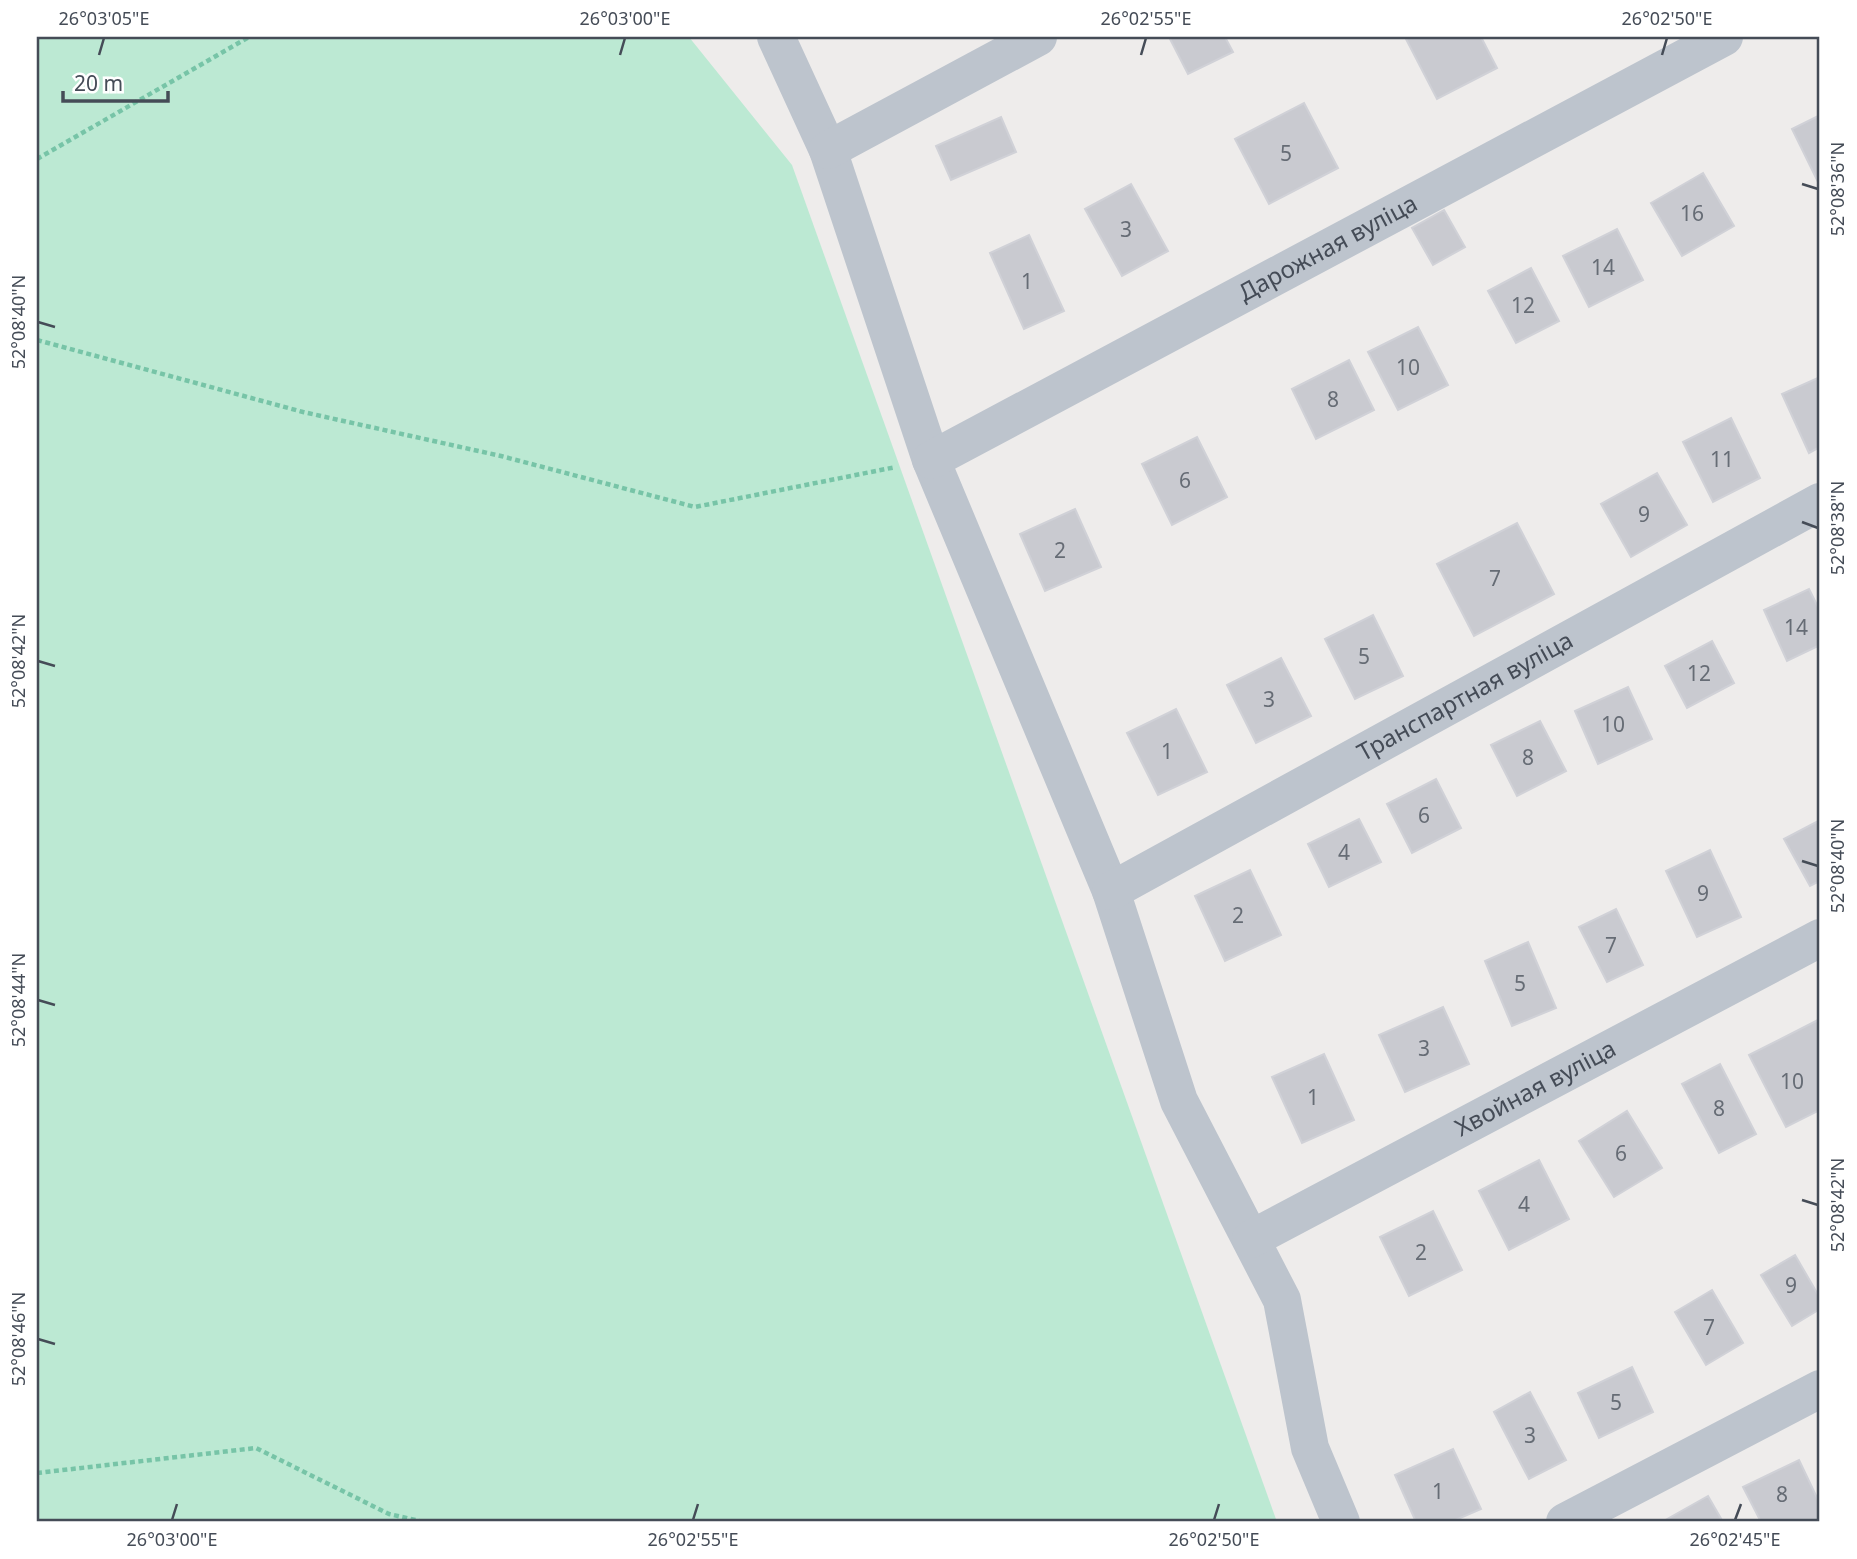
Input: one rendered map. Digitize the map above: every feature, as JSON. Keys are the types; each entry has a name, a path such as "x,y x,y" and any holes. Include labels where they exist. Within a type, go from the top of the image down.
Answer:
{"street":[{"path":"776,37 828,150 932,460 1111,891 1178,1101 1282,1300 1310,1448 1342,1522"},
{"path":"828,150 1038,37"},
{"name":"Дарожная вуліца","path":"932,460 1724,37"},
{"name":"Транспартная вуліца","path":"1111,891 1820,502"},
{"name":"Хвойная вуліца","path":"1251,1239 1820,938"},
{"path":"1565,1522 1820,1389"}],"path":[{"path":"37,159 249,37"},
{"path":"37,340 303,411 501,456 695,507 932,460"},
{"path":"37,1473 256,1448 389,1514 424,1522"}],"green space":[{"path":"37,37 689,37 792,165 1277,1522 37,1522"}],"building":[{"path":"1169,37 1225,37 1233,52 1188,74"},
{"path":"1481,37 1497,68 1437,99 1406,39"},
{"path":"1304,103 1338,168 1269,204 1235,139"},
{"path":"1820,115 1820,186 1792,129"},
{"path":"1001,117 1016,152 951,180 936,146"},
{"path":"1703,173 1734,226 1682,256 1651,203"},
{"path":"1131,184 1168,251 1122,276 1085,209"},
{"path":"1444,210 1465,247 1433,265 1412,228"},
{"path":"1617,229 1643,280 1589,307 1563,256"},
{"path":"1029,235 1064,311 1024,329 990,253"},
{"path":"1531,268 1559,321 1516,343 1488,291"},
{"path":"1418,327 1448,385 1398,410 1368,352"},
{"path":"1349,360 1374,410 1316,439 1292,389"},
{"path":"1820,377 1820,447 1809,453 1782,394"},
{"path":"1731,418 1760,478 1713,502 1683,442"},
{"path":"1197,437 1227,497 1172,525 1142,464"},
{"path":"1657,473 1687,525 1631,557 1601,504"},
{"path":"1075,509 1101,567 1045,591 1020,534"},
{"path":"1517,523 1554,594 1474,636 1437,564"},
{"path":"1809,589 1820,611 1820,645 1787,661 1764,610"},
{"path":"1373,615 1403,676 1355,699 1325,639"},
{"path":"1712,641 1734,683 1687,708 1665,666"},
{"path":"1281,658 1311,716 1256,743 1227,685"},
{"path":"1628,687 1652,739 1598,764 1575,711"},
{"path":"1176,709 1207,772 1158,795 1127,733"},
{"path":"1540,721 1566,771 1517,796 1491,745"},
{"path":"1436,779 1461,828 1412,853 1387,804"},
{"path":"1359,819 1381,862 1329,887 1308,844"},
{"path":"1818,821 1820,881 1810,886 1784,839"},
{"path":"1710,850 1741,917 1697,937 1666,871"},
{"path":"1250,870 1281,935 1225,961 1195,896"},
{"path":"1616,909 1643,965 1607,982 1579,927"},
{"path":"1528,942 1556,1008 1512,1026 1485,961"},
{"path":"1443,1007 1469,1064 1405,1092 1379,1035"},
{"path":"1820,1019 1820,1110 1786,1127 1749,1055"},
{"path":"1324,1054 1354,1120 1302,1143 1272,1077"},
{"path":"1720,1064 1756,1134 1719,1153 1682,1084"},
{"path":"1627,1111 1662,1168 1614,1197 1579,1141"},
{"path":"1539,1160 1569,1219 1509,1250 1479,1191"},
{"path":"1433,1211 1462,1270 1409,1296 1380,1237"},
{"path":"1795,1255 1820,1298 1820,1309 1792,1326 1761,1275"},
{"path":"1712,1290 1743,1343 1706,1365 1675,1312"},
{"path":"1632,1367 1653,1412 1599,1438 1578,1393"},
{"path":"1530,1392 1566,1460 1529,1479 1494,1412"},
{"path":"1453,1449 1481,1509 1451,1522 1416,1522 1395,1475"},
{"path":"1799,1460 1820,1504 1820,1522 1761,1522 1743,1487"},
{"path":"1708,1496 1723,1522 1662,1522"}]}
